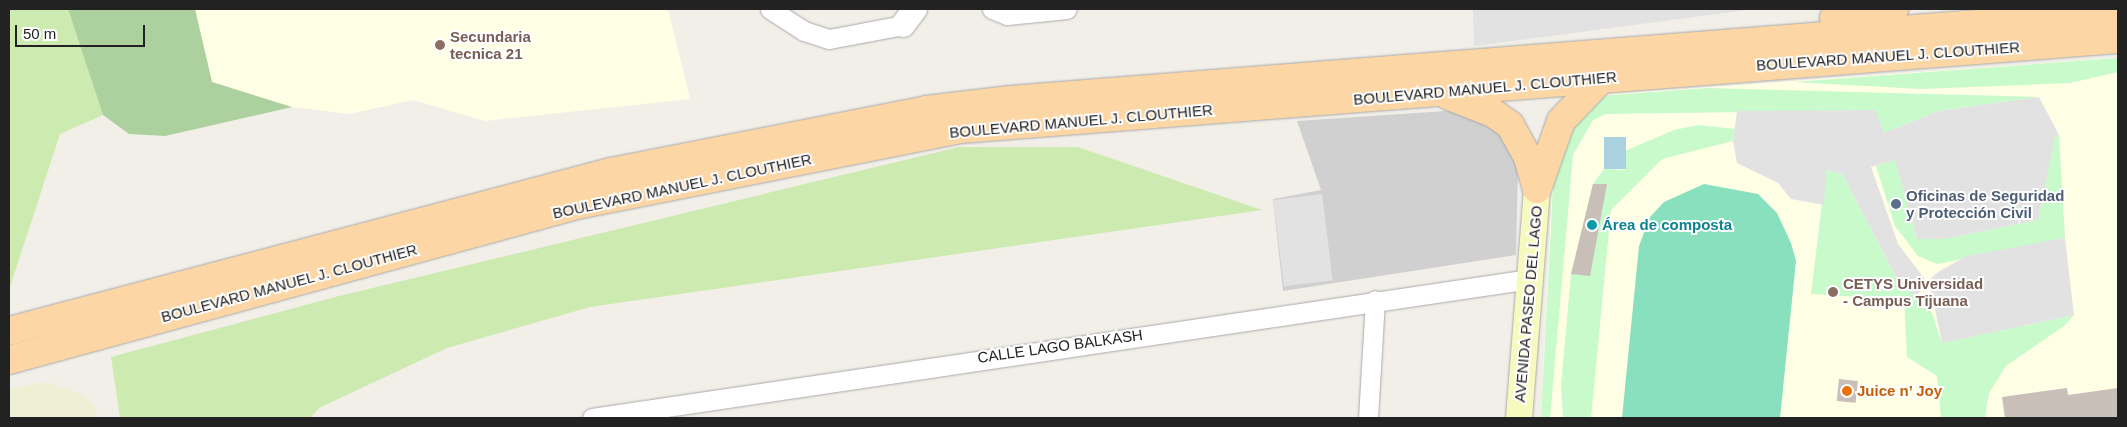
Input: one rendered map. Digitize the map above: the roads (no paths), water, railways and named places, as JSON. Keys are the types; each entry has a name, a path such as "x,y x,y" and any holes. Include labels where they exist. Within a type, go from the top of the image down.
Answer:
{"main road":[{"path":"1654,48 1894,9"},
{"name":"BOULEVARD MANUEL J. CLOUTHIER","path":"9,330 611,172 926,110 1654,48 2118,13"},
{"name":"BOULEVARD MANUEL J. CLOUTHIER","path":"9,360 577,206 961,129 2118,39"},
{"path":"1538,189 1561,121 1602,78"},
{"path":"1432,93 1475,104 1510,125 1528,158 1538,189"},
{"name":"AVENIDA PASEO DEL LAGO","path":"1519,418 1538,189"}],"street":[{"path":"770,9 804,31 829,39 909,17"},
{"path":"992,9 1007,15 1067,9"},
{"name":"CALLE LAGO BALKASH","path":"592,418 1374,300 1530,280"},
{"path":"1368,418 1374,300"}],"water":[{"path":"1604,137 1626,137 1626,169 1604,169"}],"place":[{"name":"Secundaria tecnica 21","path":"440,45"},
{"name":"Oficinas de Seguridad y Protección Civil","path":"1896,204"},
{"name":"Área de composta","path":"1592,225"},
{"name":"CETYS Universidad - Campus Tijuana","path":"1833,292"},
{"name":"Juice n’ Joy","path":"1847,391"}]}
